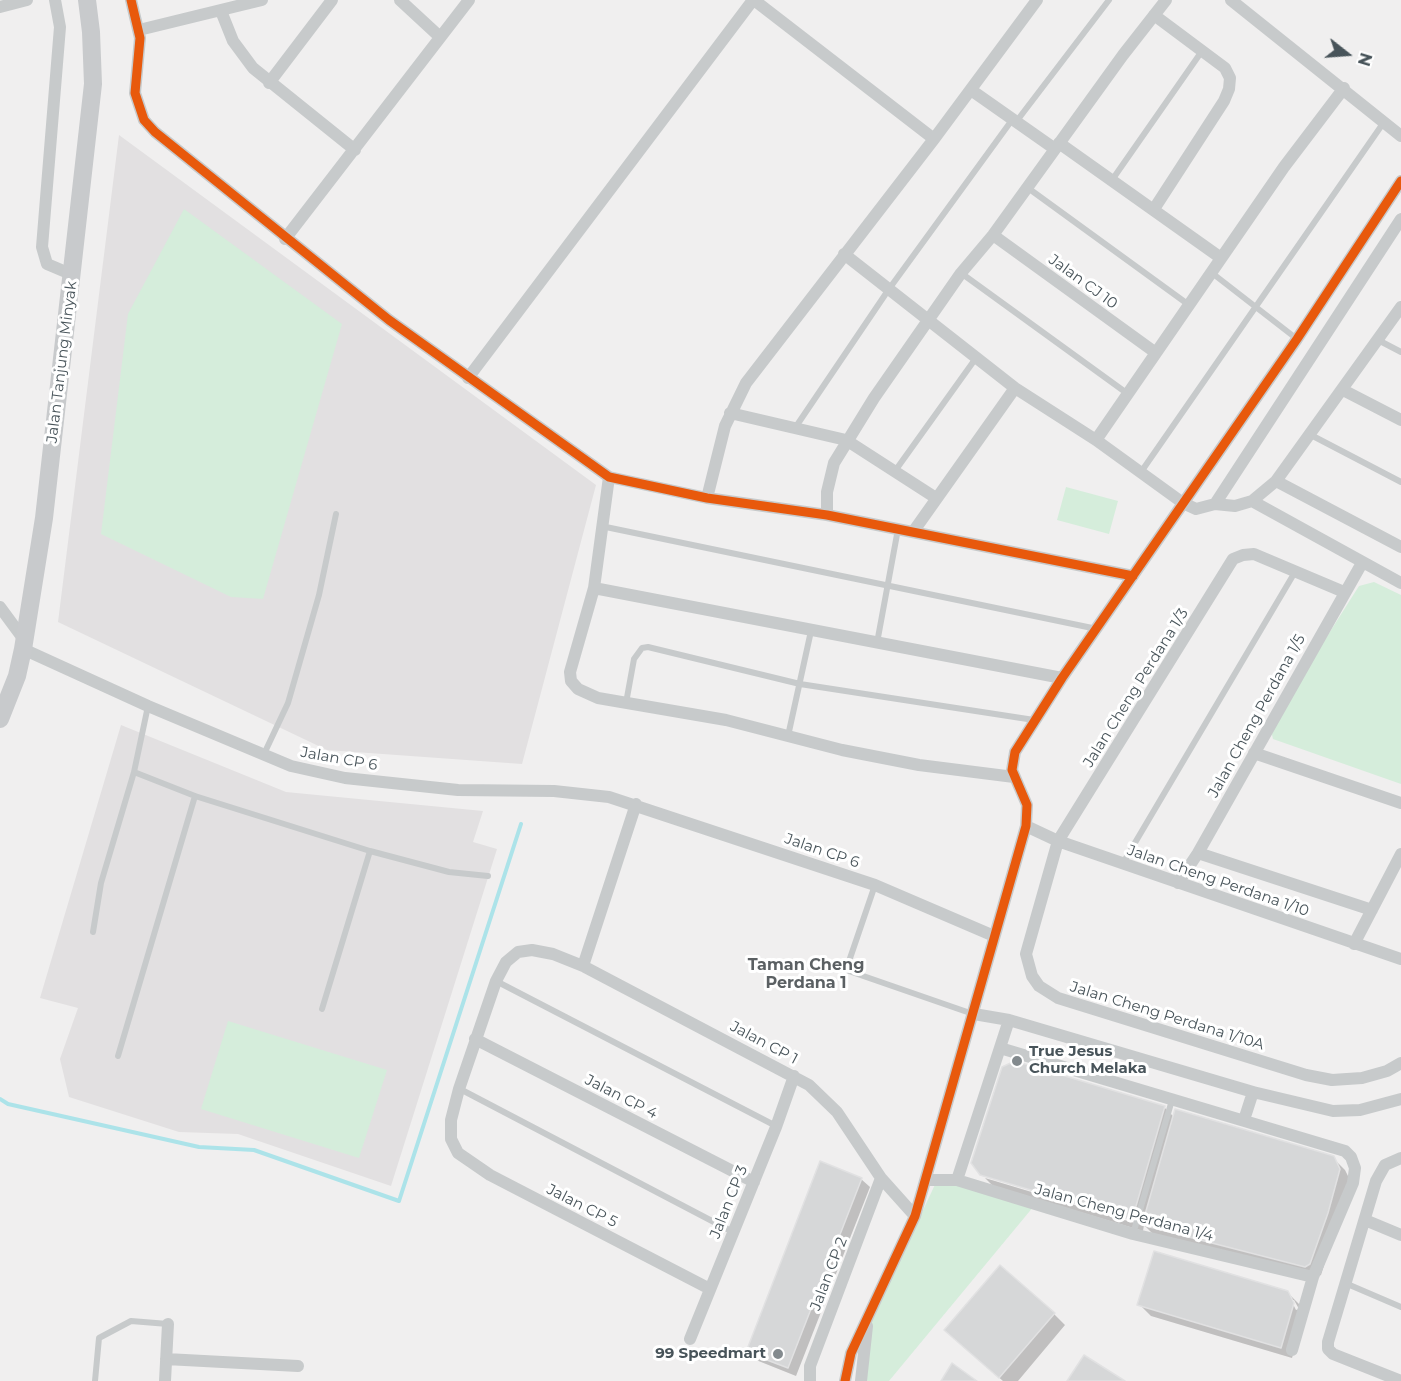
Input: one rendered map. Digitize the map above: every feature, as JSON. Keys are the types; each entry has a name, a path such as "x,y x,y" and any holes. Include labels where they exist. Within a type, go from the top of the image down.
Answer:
{"main road":[{"name":"Jalan Tanjung Minyak","path":"0,719 17,676 24,645 44,518 93,84 92,32 87,0"}],"street":[{"path":"0,7 27,0"},
{"path":"55,0 60,27 42,247 46,264 73,274"},
{"path":"131,0 139,30 135,93 144,120 167,143 285,239 468,378 609,477 707,498 827,515 1133,576"},
{"path":"139,30 262,0"},
{"path":"269,83 332,0"},
{"path":"400,0 440,37"},
{"path":"285,239 469,0"},
{"path":"468,378 754,0 934,139"},
{"path":"707,498 730,413 761,361 934,139 1037,0"},
{"path":"827,515 827,492 832,470 846,440 961,273 993,235 1166,0"},
{"path":"1231,0 1344,88 1401,136"},
{"path":"221,11 241,54 269,83 355,150"},
{"path":"1154,15 1225,68 1230,78 1229,89 1224,101 1154,209"},
{"path":"1096,440 1284,167 1344,88"},
{"path":"971,90 1014,121 1154,209 1221,258"},
{"path":"845,1381 851,1353 915,1216 1026,826 1027,805 1014,777 1012,762 1015,752 1062,678 1297,339 1401,181"},
{"path":"1215,504 1401,219"},
{"name":"Jalan CJ 10","path":"993,235 1156,353"},
{"path":"844,254 1015,387 1096,440 1183,503 1196,509 1215,504 1234,506 1252,501 1276,481 1401,307"},
{"path":"913,532 1015,387"},
{"path":"1343,390 1401,420"},
{"path":"730,413 846,440 936,498"},
{"path":"609,477 594,588 570,672 571,681 587,694 726,720 788,737 919,765 1014,777"},
{"path":"1276,481 1401,547"},
{"path":"1252,501 1401,583"},
{"name":"Jalan Cheng Perdana 1/3","path":"1058,841 1233,559 1242,555 1254,554 1295,572"},
{"name":"Jalan Cheng Perdana 1/5","path":"1179,883 1362,563"},
{"path":"1295,572 1344,592"},
{"path":"594,588 1062,678"},
{"path":"0,607 24,645"},
{"name":"Jalan CP 6","path":"24,645 148,706 291,766 345,778 458,790 580,793 636,804 875,885 994,936"},
{"path":"1254,753 1401,803"},
{"path":"583,966 636,804"},
{"name":"Jalan Cheng Perdana 1/10","path":"1026,826 1058,841 1401,959"},
{"name":"Jalan Cheng Perdana 1/10A","path":"1058,841 1026,954 1032,976 1048,993 1306,1075 1332,1080 1362,1078 1387,1071 1401,1063"},
{"path":"1198,853 1372,910"},
{"path":"1354,944 1401,854"},
{"name":"Jalan CP 1","path":"496,981 506,962 518,952 532,950 553,954 583,966 794,1076 826,1098 881,1178 915,1216"},
{"path":"459,1089 496,981"},
{"path":"974,1014 1009,1020 1253,1092 1333,1111 1360,1110 1401,1099"},
{"path":"957,1180 1009,1020"},
{"name":"Jalan CP 4","path":"475,1039 754,1182"},
{"path":"1000,1048 1345,1151 1352,1157 1355,1168 1353,1183 1313,1277 1292,1350"},
{"name":"Jalan CP 3","path":"690,1339 776,1127 794,1076"},
{"name":"Jalan CP 5","path":"459,1089 452,1120 451,1139 458,1153 481,1170 710,1289"},
{"path":"1244,1120 1253,1092"},
{"path":"1401,1158 1385,1165 1380,1172 1345,1283 1328,1349 1333,1354 1401,1381"},
{"name":"Jalan CP 2","path":"810,1381 810,1366 881,1178"},
{"name":"Jalan Cheng Perdana 1/4","path":"926,1180 957,1180 1133,1234 1313,1277"},
{"path":"1365,1220 1401,1235"},
{"path":"861,1381 868,1316"},
{"path":"165,1381 168,1324"},
{"path":"166,1359 298,1366"}],"lane":[{"path":"794,428 889,289 1014,121 1109,0"},
{"path":"1111,181 1203,51"},
{"path":"1141,472 1384,122"},
{"path":"1028,188 1188,305"},
{"path":"1211,272 1297,339"},
{"path":"961,273 1128,394"},
{"path":"1378,340 1401,352"},
{"path":"895,471 976,358"},
{"path":"1309,434 1401,482"},
{"path":"264,755 288,703 318,595 336,514"},
{"path":"601,526 1097,629"},
{"path":"877,643 886,584 898,529"},
{"path":"1123,864 1295,572"},
{"path":"788,737 811,631"},
{"path":"626,703 634,659 642,648 648,647 800,684 1034,720"},
{"path":"93,932 101,884 134,772 148,706"},
{"path":"134,772 195,796 370,851 449,872 488,876"},
{"path":"117,1056 195,796"},
{"path":"322,1009 370,851"},
{"path":"875,885 846,970 974,1014"},
{"path":"496,981 776,1127"},
{"path":"459,1089 733,1232"},
{"path":"1133,1234 1173,1098"},
{"path":"1345,1283 1401,1306"},
{"path":"95,1381 99,1338 131,1321 168,1324"}],"shaded area":[{"path":"119,135 596,485 522,764 327,750 58,622"},
{"path":"121,725 286,792 483,811 473,842 497,849 391,1186 238,1134 179,1132 69,1097 60,1059 78,1008 40,998"}],"green space":[{"path":"184,209 342,324 263,599 231,597 101,534 128,314"},
{"path":"1066,487 1118,501 1109,534 1057,520"},
{"path":"1374,582 1401,595 1401,784 1273,739 1270,726 1359,586"},
{"path":"228,1021 387,1070 359,1158 201,1109"},
{"path":"939,1176 1034,1206 889,1381 865,1381 867,1330"}],"building":[{"path":"1015,1061 1165,1106 1132,1220 980,1175 971,1163 1002,1067"},
{"path":"1175,1109 1334,1156 1340,1169 1328,1213 1310,1264 1305,1267 1142,1225"},
{"path":"820,1161 862,1178 788,1368 746,1352"},
{"path":"1154,1251 1288,1291 1294,1303 1281,1348 1137,1305"},
{"path":"1000,1265 1055,1313 999,1378 944,1330"},
{"path":"1084,1355 1125,1381 1067,1381"},
{"path":"952,1363 977,1381 941,1381"}],"waterway":[{"path":"0,1099 8,1104 199,1147 254,1150 399,1201 521,824"}],"cycle path":[{"path":"131,0 140,38 135,93 144,120 155,132 389,320 609,477 707,498 827,515 1133,576"},
{"path":"845,1381 851,1353 915,1216 1026,826 1027,805 1012,770 1015,752 1062,678 1297,339 1401,181"}],"place":[{"name":"True Jesus Church Melaka","path":"1017,1061"},
{"name":"99 Speedmart","path":"778,1354"}],"district":[{"name":"Taman Cheng Perdana 1","path":"806,974"}]}
